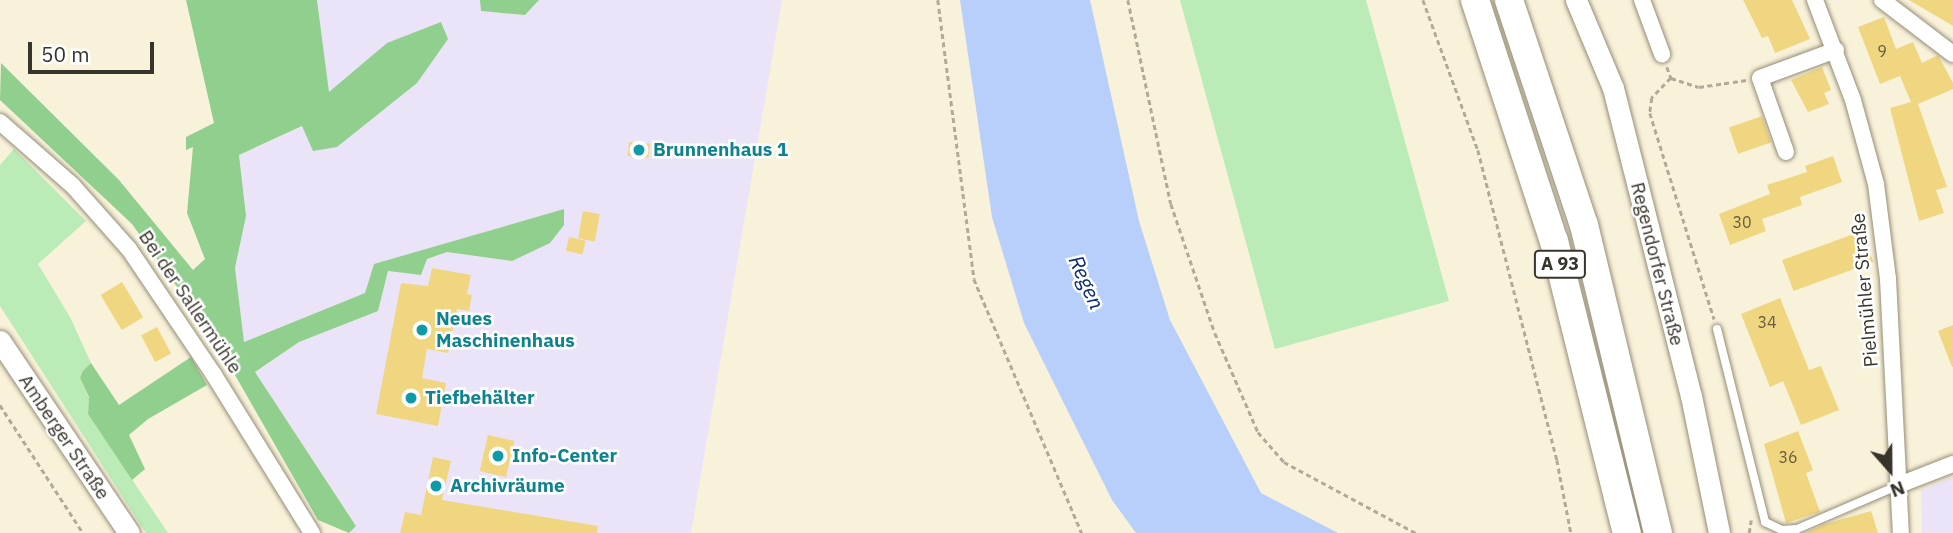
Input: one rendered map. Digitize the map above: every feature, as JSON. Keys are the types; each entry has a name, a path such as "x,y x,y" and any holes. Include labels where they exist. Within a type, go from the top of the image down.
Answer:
{"highway":[{"name":"A 93","path":"1475,0 1554,241 1627,533"},
{"name":"A 93","path":"1509,0 1584,225 1658,533"}],"street":[{"name":"Regendorfer Straße","path":"1576,0 1613,88 1690,396 1719,533"},
{"path":"1642,0 1662,54"},
{"name":"Pielmühler Straße","path":"1815,0 1836,50 1867,145 1884,235 1901,533"},
{"path":"1882,0 1953,54"},
{"path":"1786,152 1760,78 1836,50"},
{"name":"Bei der Sallermühle","path":"0,122 73,186 129,249 214,375 312,533"},
{"name":"Amberger Straße","path":"0,341 129,533"},
{"path":"1899,485 1953,464"}],"lane":[{"path":"1717,329 1765,522 1782,530 1797,529 1899,485"}],"path":[{"path":"938,0 974,279 1082,533"},
{"path":"1128,0 1171,204 1215,333 1258,432 1284,463 1416,533"},
{"path":"1423,0 1478,150 1557,460 1571,533"},
{"path":"1662,54 1671,78 1699,88 1760,78"},
{"path":"1671,78 1652,99 1650,113 1717,329"},
{"path":"0,405 83,533"}],"shaded area":[{"path":"317,0 480,0 482,11 525,15 539,0 782,0 691,533 349,533 356,525 255,372 299,342 337,325 388,271 421,275 427,259 447,252 512,261 564,225 374,264 365,293 244,342 235,268 246,216 239,155 303,126 387,43 329,93"},
{"path":"1953,477 1953,533 1922,533 1921,490"}],"green space":[{"path":"186,0 317,0 329,92 387,43 441,22 448,39 417,83 337,147 313,151 302,126 239,155 246,216 235,268 244,342 365,293 374,264 564,209 564,225 550,243 512,261 447,252 427,259 421,275 388,271 378,311 299,342 255,372 356,526 349,533 318,520 216,342 132,224 0,100 1,63 119,180 193,270 205,259 187,213 193,147 186,150 186,137 214,123"},
{"path":"480,0 539,0 525,15 481,11"},
{"path":"1180,0 1366,0 1449,301 1275,349"},
{"path":"14,149 86,221 38,264 70,317 91,363 80,378 89,398 88,414 168,533 146,533 0,306 0,165"},
{"path":"191,357 207,385 148,419 129,435 145,469 132,480 88,414 89,397 80,378 83,371 91,363 119,405"}],"water":[{"name":"Regen","path":"960,0 1090,0 1139,221 1170,320 1261,493 1338,533 1136,533 1112,500 1024,323 992,217"}],"building":[{"path":"1743,0 1792,0 1810,39 1775,53 1768,36 1762,38"},
{"path":"1909,0 1953,0 1953,26"},
{"path":"1884,17 1896,49 1913,42 1922,63 1938,55 1953,83 1953,89 1918,104 1947,187 1936,190 1944,213 1919,221 1890,108 1911,102 1900,76 1880,84 1858,27"},
{"path":"1822,67 1831,90 1824,93 1829,104 1808,112 1791,80"},
{"path":"1762,116 1771,142 1738,154 1729,127"},
{"name":"Brunnenhaus 1","path":"629,142 650,144 649,158 628,156"},
{"path":"1833,156 1842,182 1800,197 1802,205 1762,219 1766,231 1730,245 1719,214 1770,194 1767,185 1807,172 1805,166"},
{"path":"583,211 600,214 595,242 578,239"},
{"path":"1862,231 1873,262 1793,291 1782,260"},
{"path":"569,237 586,241 582,254 566,251"},
{"path":"432,268 471,275 467,294 472,295 469,311 457,309 448,353 427,349 422,378 446,383 438,426 376,414 401,283 428,286"},
{"path":"122,282 143,317 122,330 101,295"},
{"path":"1780,298 1809,370 1821,366 1839,410 1801,425 1783,381 1770,387 1741,314"},
{"path":"1953,325 1953,367 1952,367 1938,331"},
{"path":"157,327 171,353 155,362 141,335"},
{"path":"1798,431 1813,470 1806,473 1820,512 1786,523 1764,444"},
{"name":"Info-Center","path":"488,435 514,441 506,477 480,471"},
{"path":"433,457 451,461 442,500 598,526 597,533 400,533 405,512 421,515"},
{"path":"1871,511 1878,533 1805,533 1825,524"}],"place":[{"name":"Brunnenhaus 1","path":"639,150"},
{"name":"Neues Maschinenhaus","path":"422,330"},
{"name":"Tiefbehälter","path":"411,398"},
{"name":"Info-Center","path":"498,456"},
{"name":"Archivräume","path":"436,486"}]}
